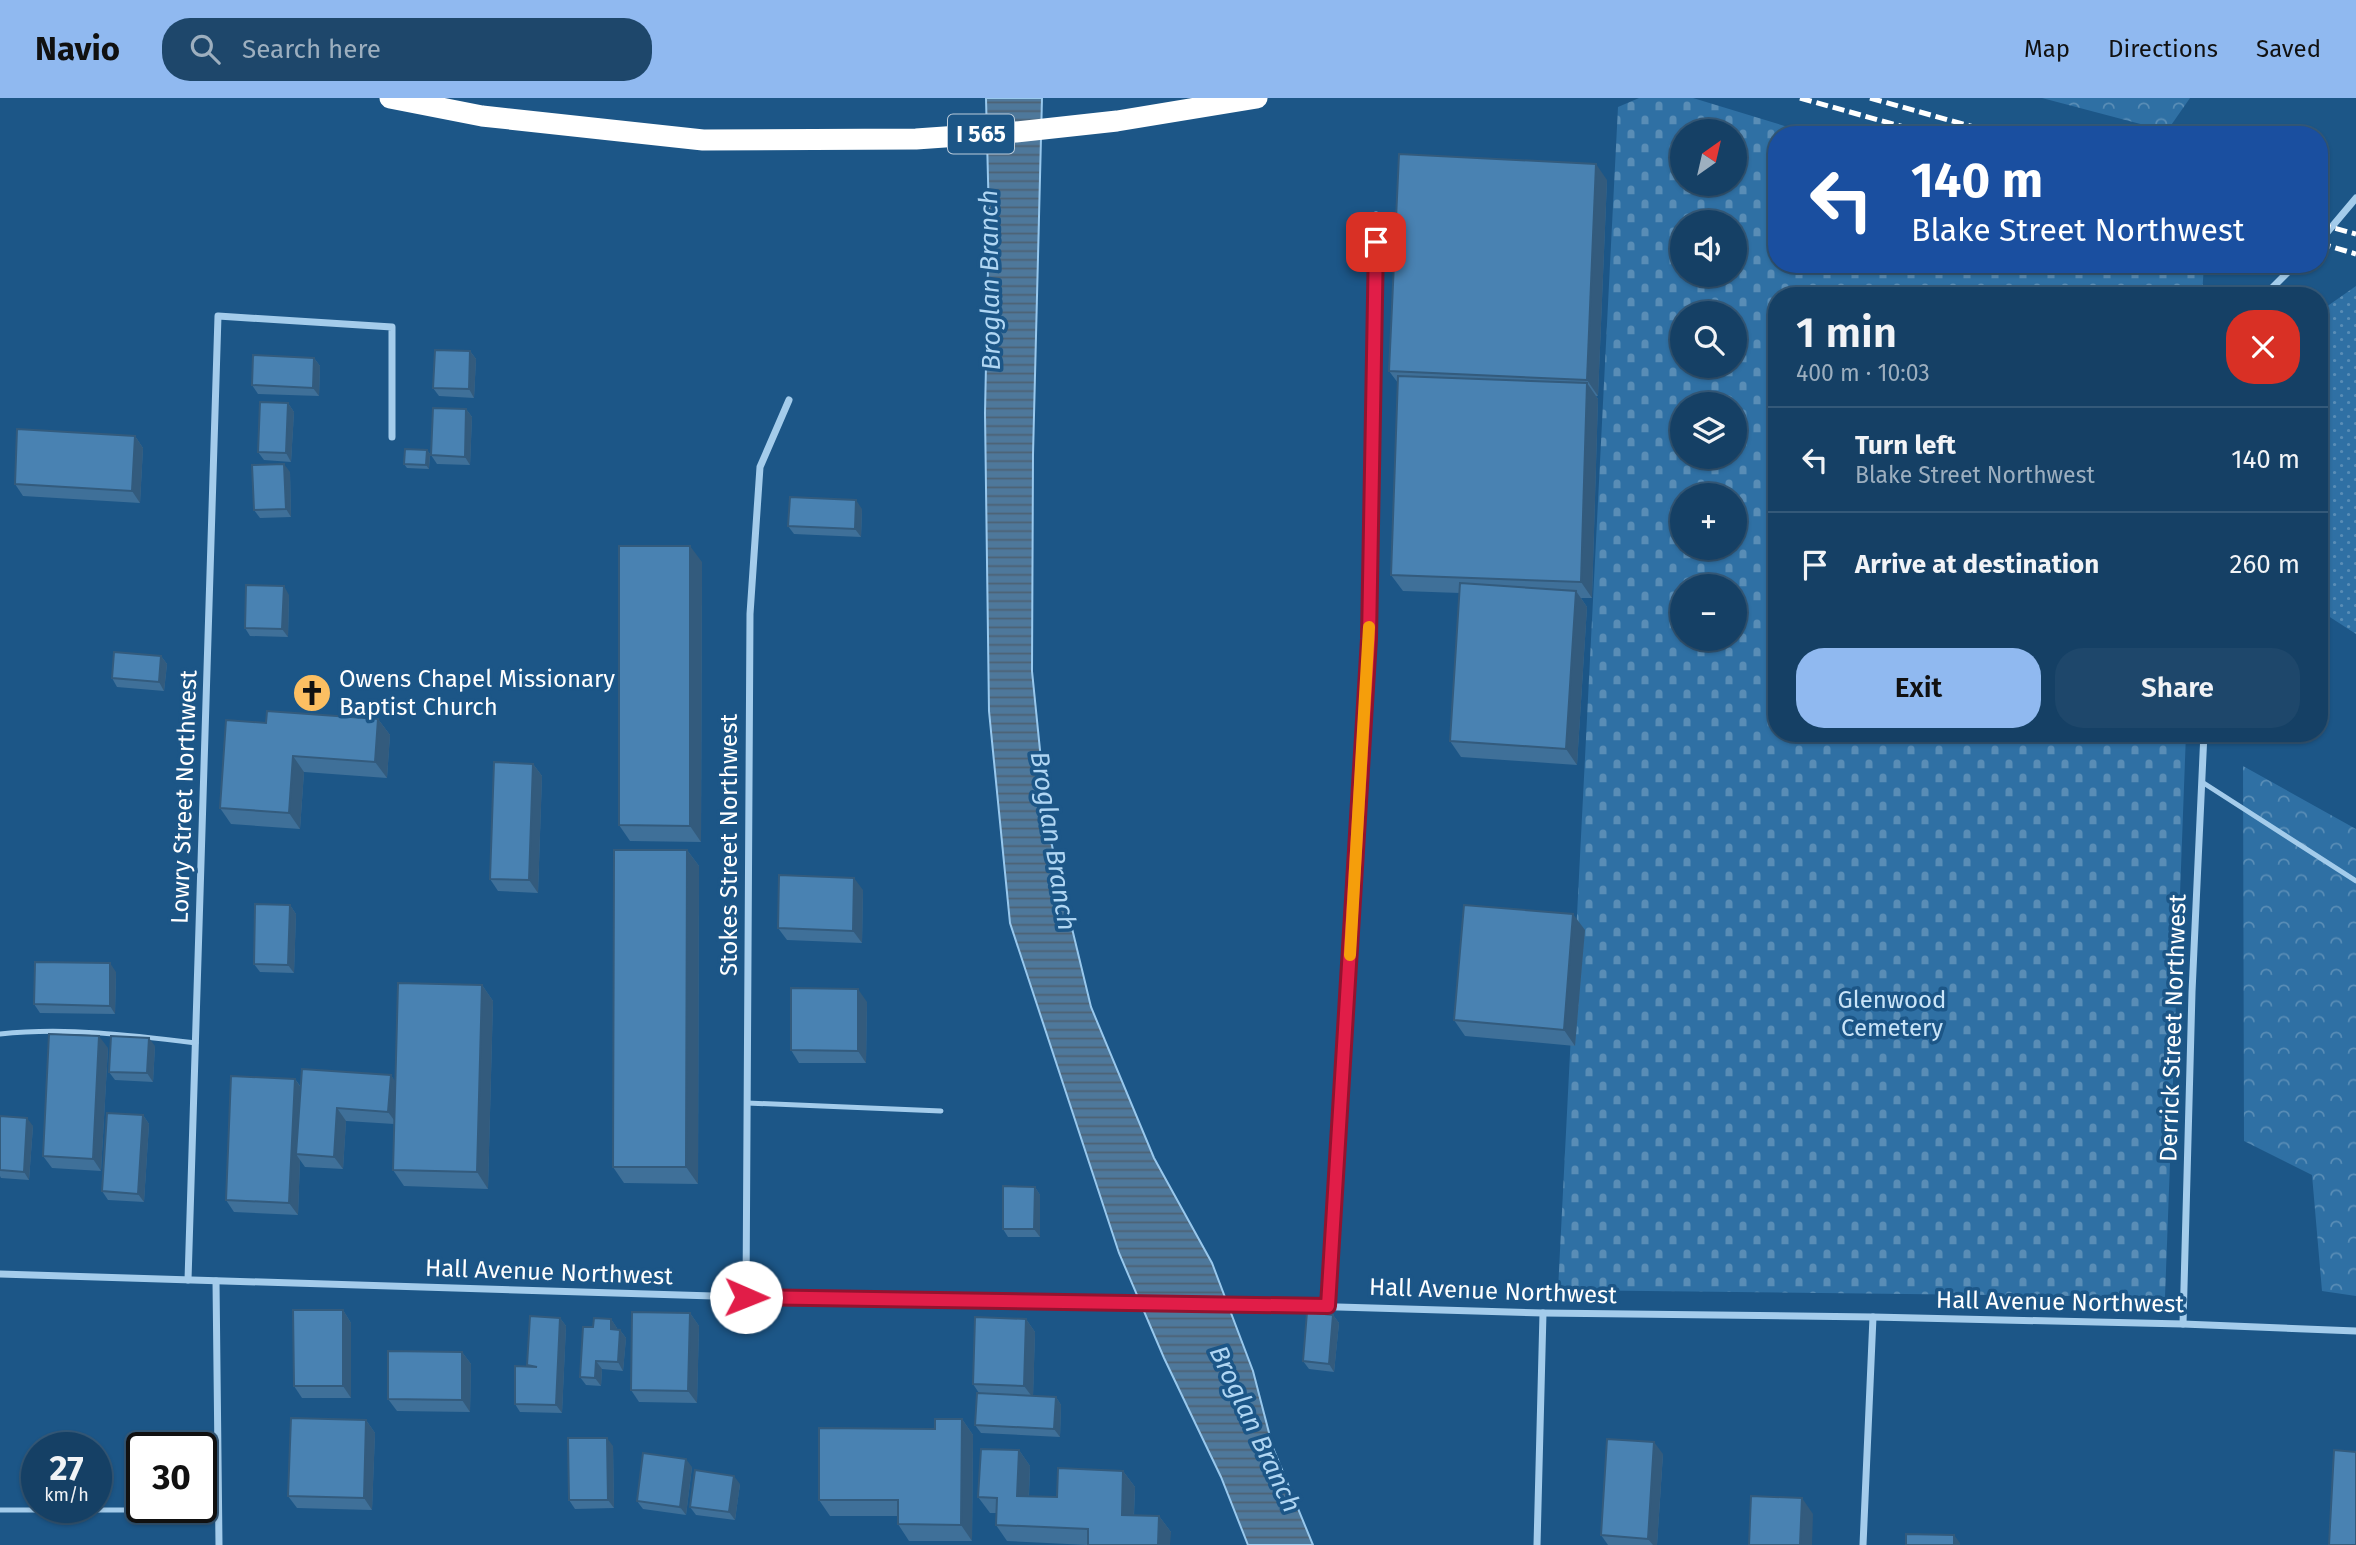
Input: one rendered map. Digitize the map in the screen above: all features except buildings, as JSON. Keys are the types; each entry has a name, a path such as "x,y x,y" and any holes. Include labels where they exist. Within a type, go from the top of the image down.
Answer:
{"highway":[{"name":"I 565","path":"390,98 482,116 703,139 916,139 1016,132 1117,121 1257,98"}],"street":[{"path":"2328,231 2356,198"},
{"path":"1328,1306 1369,639 1376,215"},
{"path":"2273,287 2287,273"},
{"name":"Lowry Street Northwest","path":"188,1280 218,316 392,327 392,437"},
{"name":"Stokes Street Northwest","path":"746,1297 750,614 760,467 789,400"},
{"name":"Derrick Street Northwest","path":"2183,1324 2192,992 2204,742"},
{"name":"Hall Avenue Northwest","path":"0,1275 746,1297 1873,1317 2356,1331"},
{"path":"216,1281 219,1545"},
{"path":"1537,1545 1543,1313"},
{"path":"1863,1545 1873,1317"}],"lane":[{"path":"2202,782 2356,881"},
{"path":"0,1034 31,1031 117,1033 195,1043"},
{"path":"747,1102 941,1111"},
{"path":"0,1510 219,1510"}],"green space":[{"name":"Glenwood Cemetery","path":"1639,98 1693,98 1785,126 1768,126 1768,273 2203,273 2203,287 1768,287 1768,742 2186,742 2165,1297 1558,1290 1618,107"},
{"path":"2042,98 2190,98 2170,126 2148,126"},
{"path":"2356,286 2356,634 2328,616 2328,306"},
{"path":"2243,766 2356,829 2356,1296 2322,1291 2312,1175 2244,1141"}],"water":[{"name":"Broglan Branch","path":"986,98 1042,98 1033,455 1032,671 1048,829 1091,1007 1154,1158 1212,1263 1253,1371 1273,1448 1313,1545 1248,1545 1221,1477 1164,1358 1119,1253 1010,923 989,711 985,413 989,219"}],"railway":[{"path":"1800,98 1900,126"},
{"path":"1870,98 1970,126"},
{"path":"2328,226 2356,234"},
{"path":"2328,246 2356,254"}],"slow traffic":[{"path":"1350,955 1369,627"}],"place":[{"name":"Owens Chapel Missionary Baptist Church","path":"312,693"}],"route":[{"path":"746,1297 1328,1306 1369,639 1376,242"}]}
